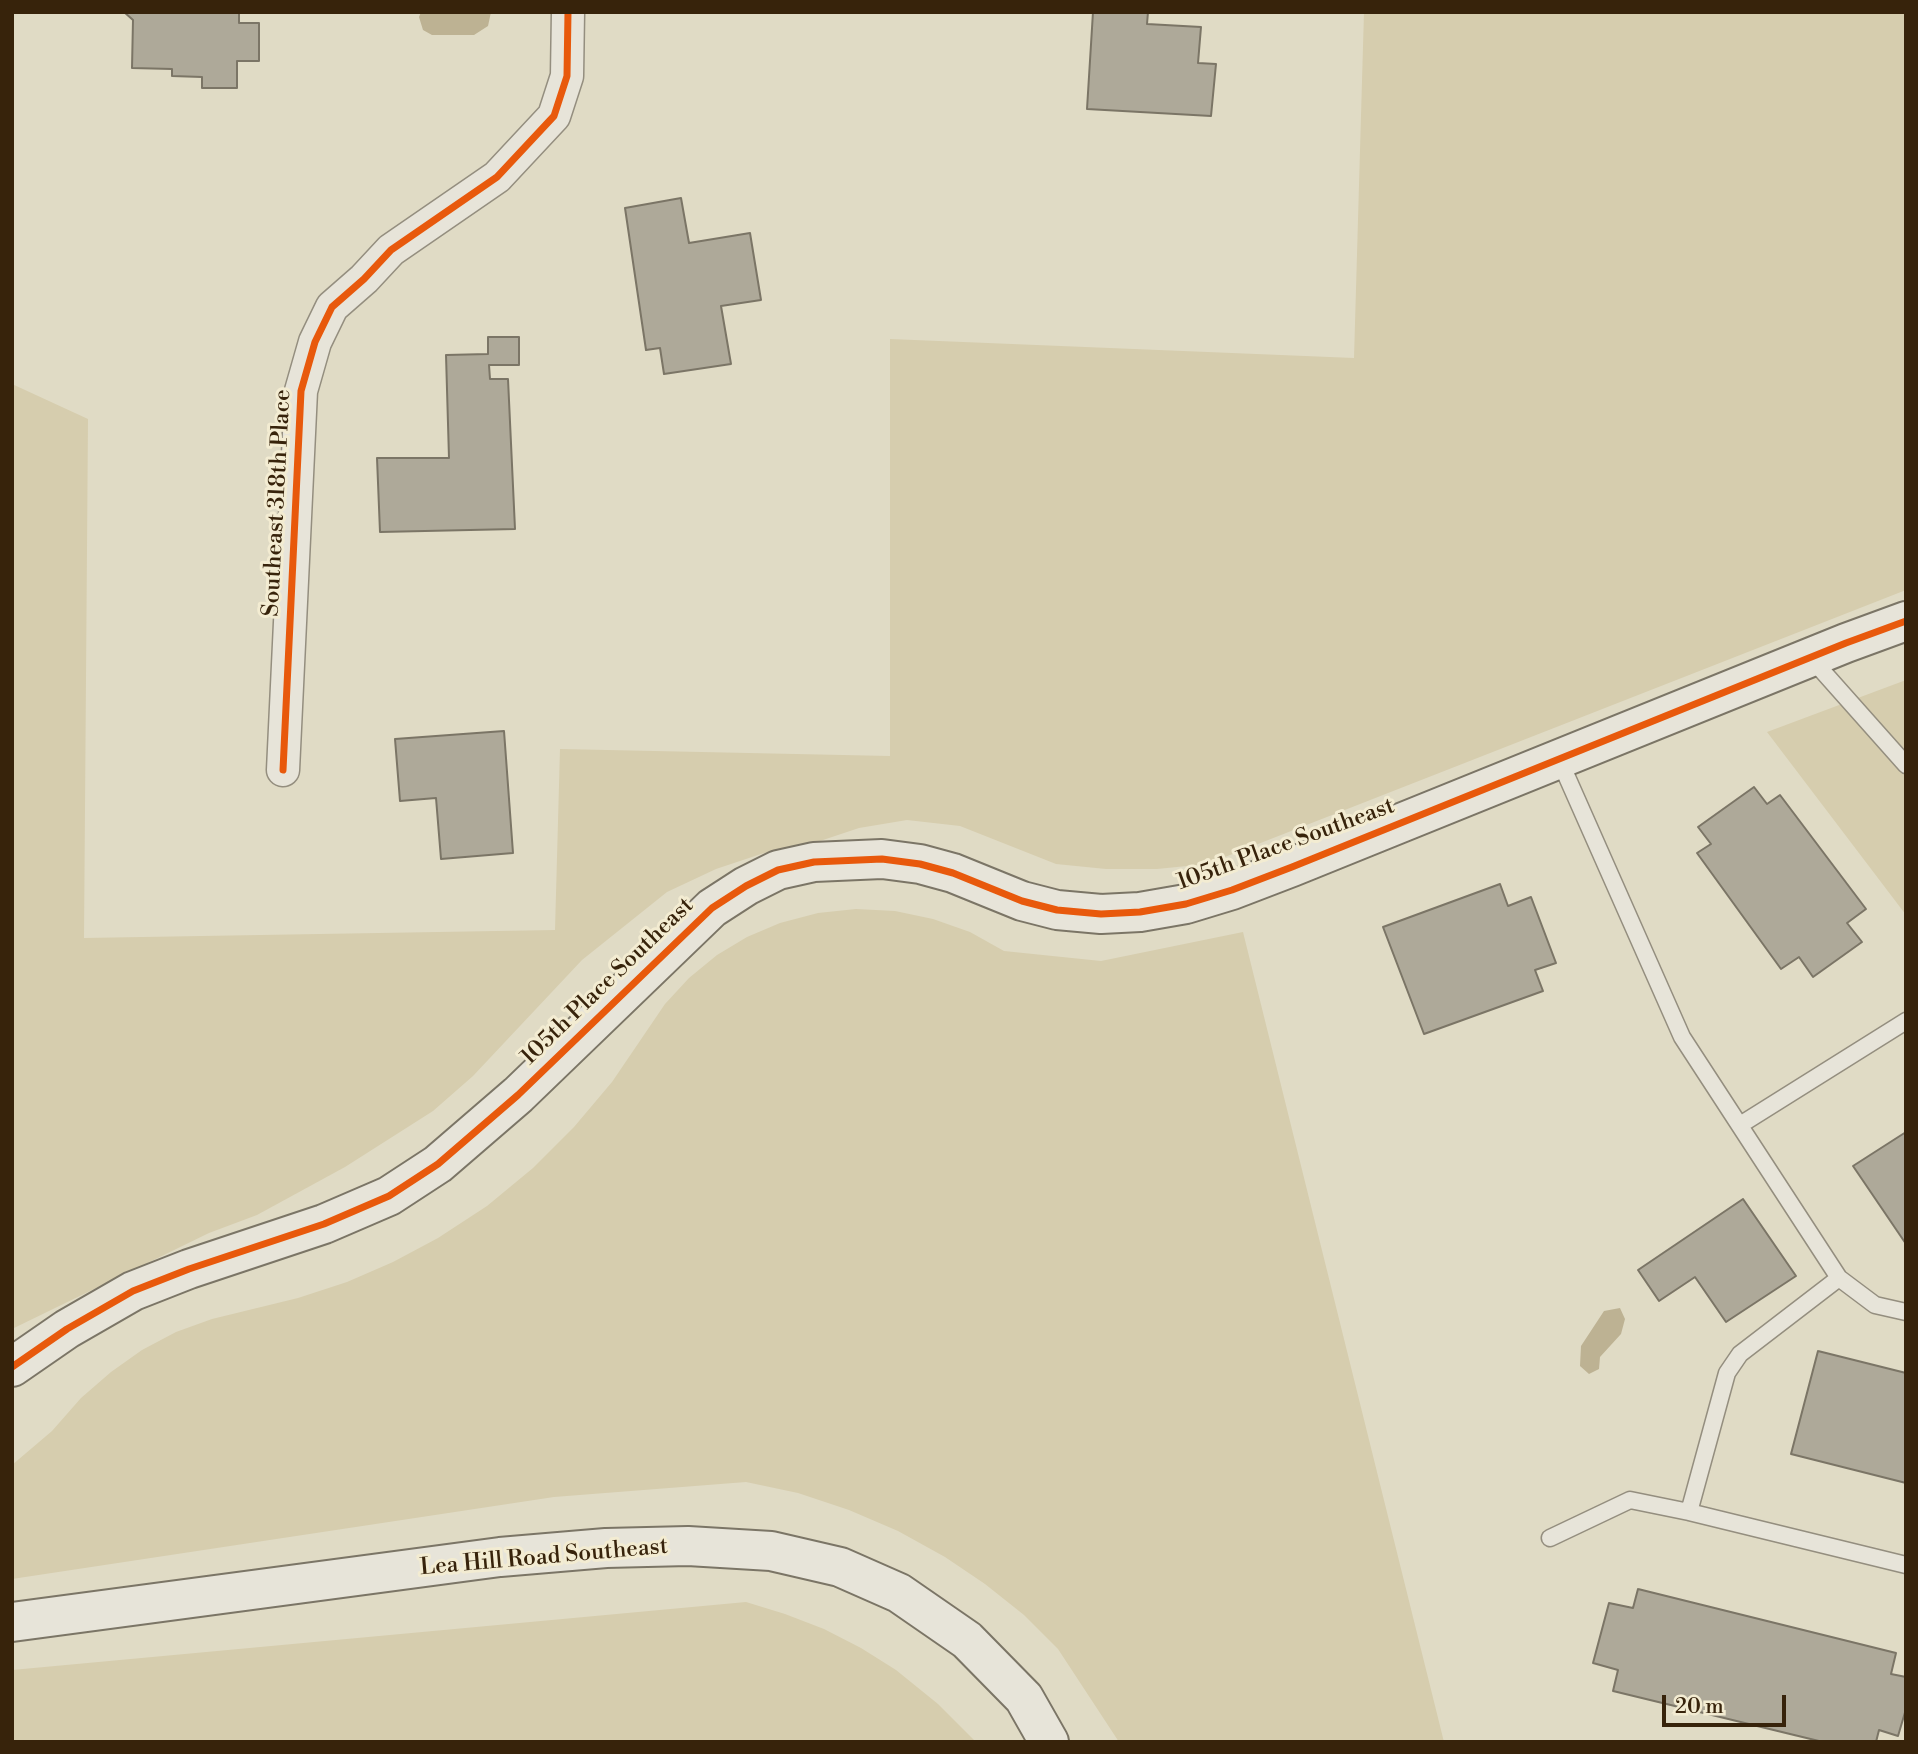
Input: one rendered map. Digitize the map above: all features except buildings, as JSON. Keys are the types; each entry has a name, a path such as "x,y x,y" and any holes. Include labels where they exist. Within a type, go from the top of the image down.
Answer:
{"street":[{"name":"Southeast 318th Place","path":"283,769 301,391 315,342 332,307 391,250 497,177 554,116 567,76 568,12"},
{"name":"105th Place Southeast","path":"12,1367 67,1329 133,1292 189,1269 324,1224 388,1196 418,1177 438,1164 518,1095 712,908 746,886 778,870 814,862 882,859 920,864 953,873 1022,901 1057,910 1101,914 1140,912 1186,904 1232,890 1810,657 1906,621"},
{"name":"Lea Hill Road Southeast","path":"12,1622 500,1557 606,1548 688,1546 771,1551 840,1567 900,1593 967,1640 1024,1698 1049,1742"}],"lane":[{"path":"1810,657 1906,765"},
{"path":"1559,759 1682,1037 1839,1278 1875,1305 1906,1312"},
{"path":"1740,1125 1906,1021"},
{"path":"1689,1512 1727,1373 1740,1354 1839,1278"},
{"path":"1550,1538 1630,1500 1906,1565"}],"shaded area":[{"path":"421,12 491,12 488,26 474,35 432,35 423,30 419,17"},
{"path":"1364,12 1906,12 1906,590 1207,864 1157,869 1106,869 1056,864 960,826 907,820 859,828 811,844 764,853 716,869 667,892 582,960 473,1076 433,1111 345,1167 257,1215 209,1233 12,1329 12,384 88,419 84,938 555,930 560,749 890,756 890,339 1354,358"},
{"path":"1906,680 1906,915 1767,732"},
{"path":"856,909 895,911 933,919 970,932 1004,951 1101,961 1243,932 1444,1742 1119,1742 1058,1649 1024,1615 985,1584 945,1557 898,1531 849,1510 798,1493 746,1482 554,1497 12,1579 12,1465 52,1431 81,1398 111,1372 142,1350 176,1332 212,1319 298,1298 347,1282 438,1238 487,1206 533,1168 574,1127 612,1082 665,1004 689,978 717,955 747,937 780,923 818,913"},
{"path":"1620,1308 1625,1319 1621,1334 1600,1357 1599,1369 1589,1374 1580,1366 1581,1346 1604,1311"},
{"path":"746,1602 824,1629 861,1648 896,1670 938,1704 976,1742 12,1742 12,1670"}],"cycle path":[{"path":"283,770 301,391 315,342 332,307 391,250 497,177 554,116 567,76 568,12"},
{"path":"12,1367 67,1329 133,1291 189,1269 324,1224 389,1196 438,1164 518,1095 712,908 746,886 778,870 814,862 882,859 920,864 953,873 1022,901 1057,910 1101,914 1140,912 1186,904 1292,867 1906,621"}]}
